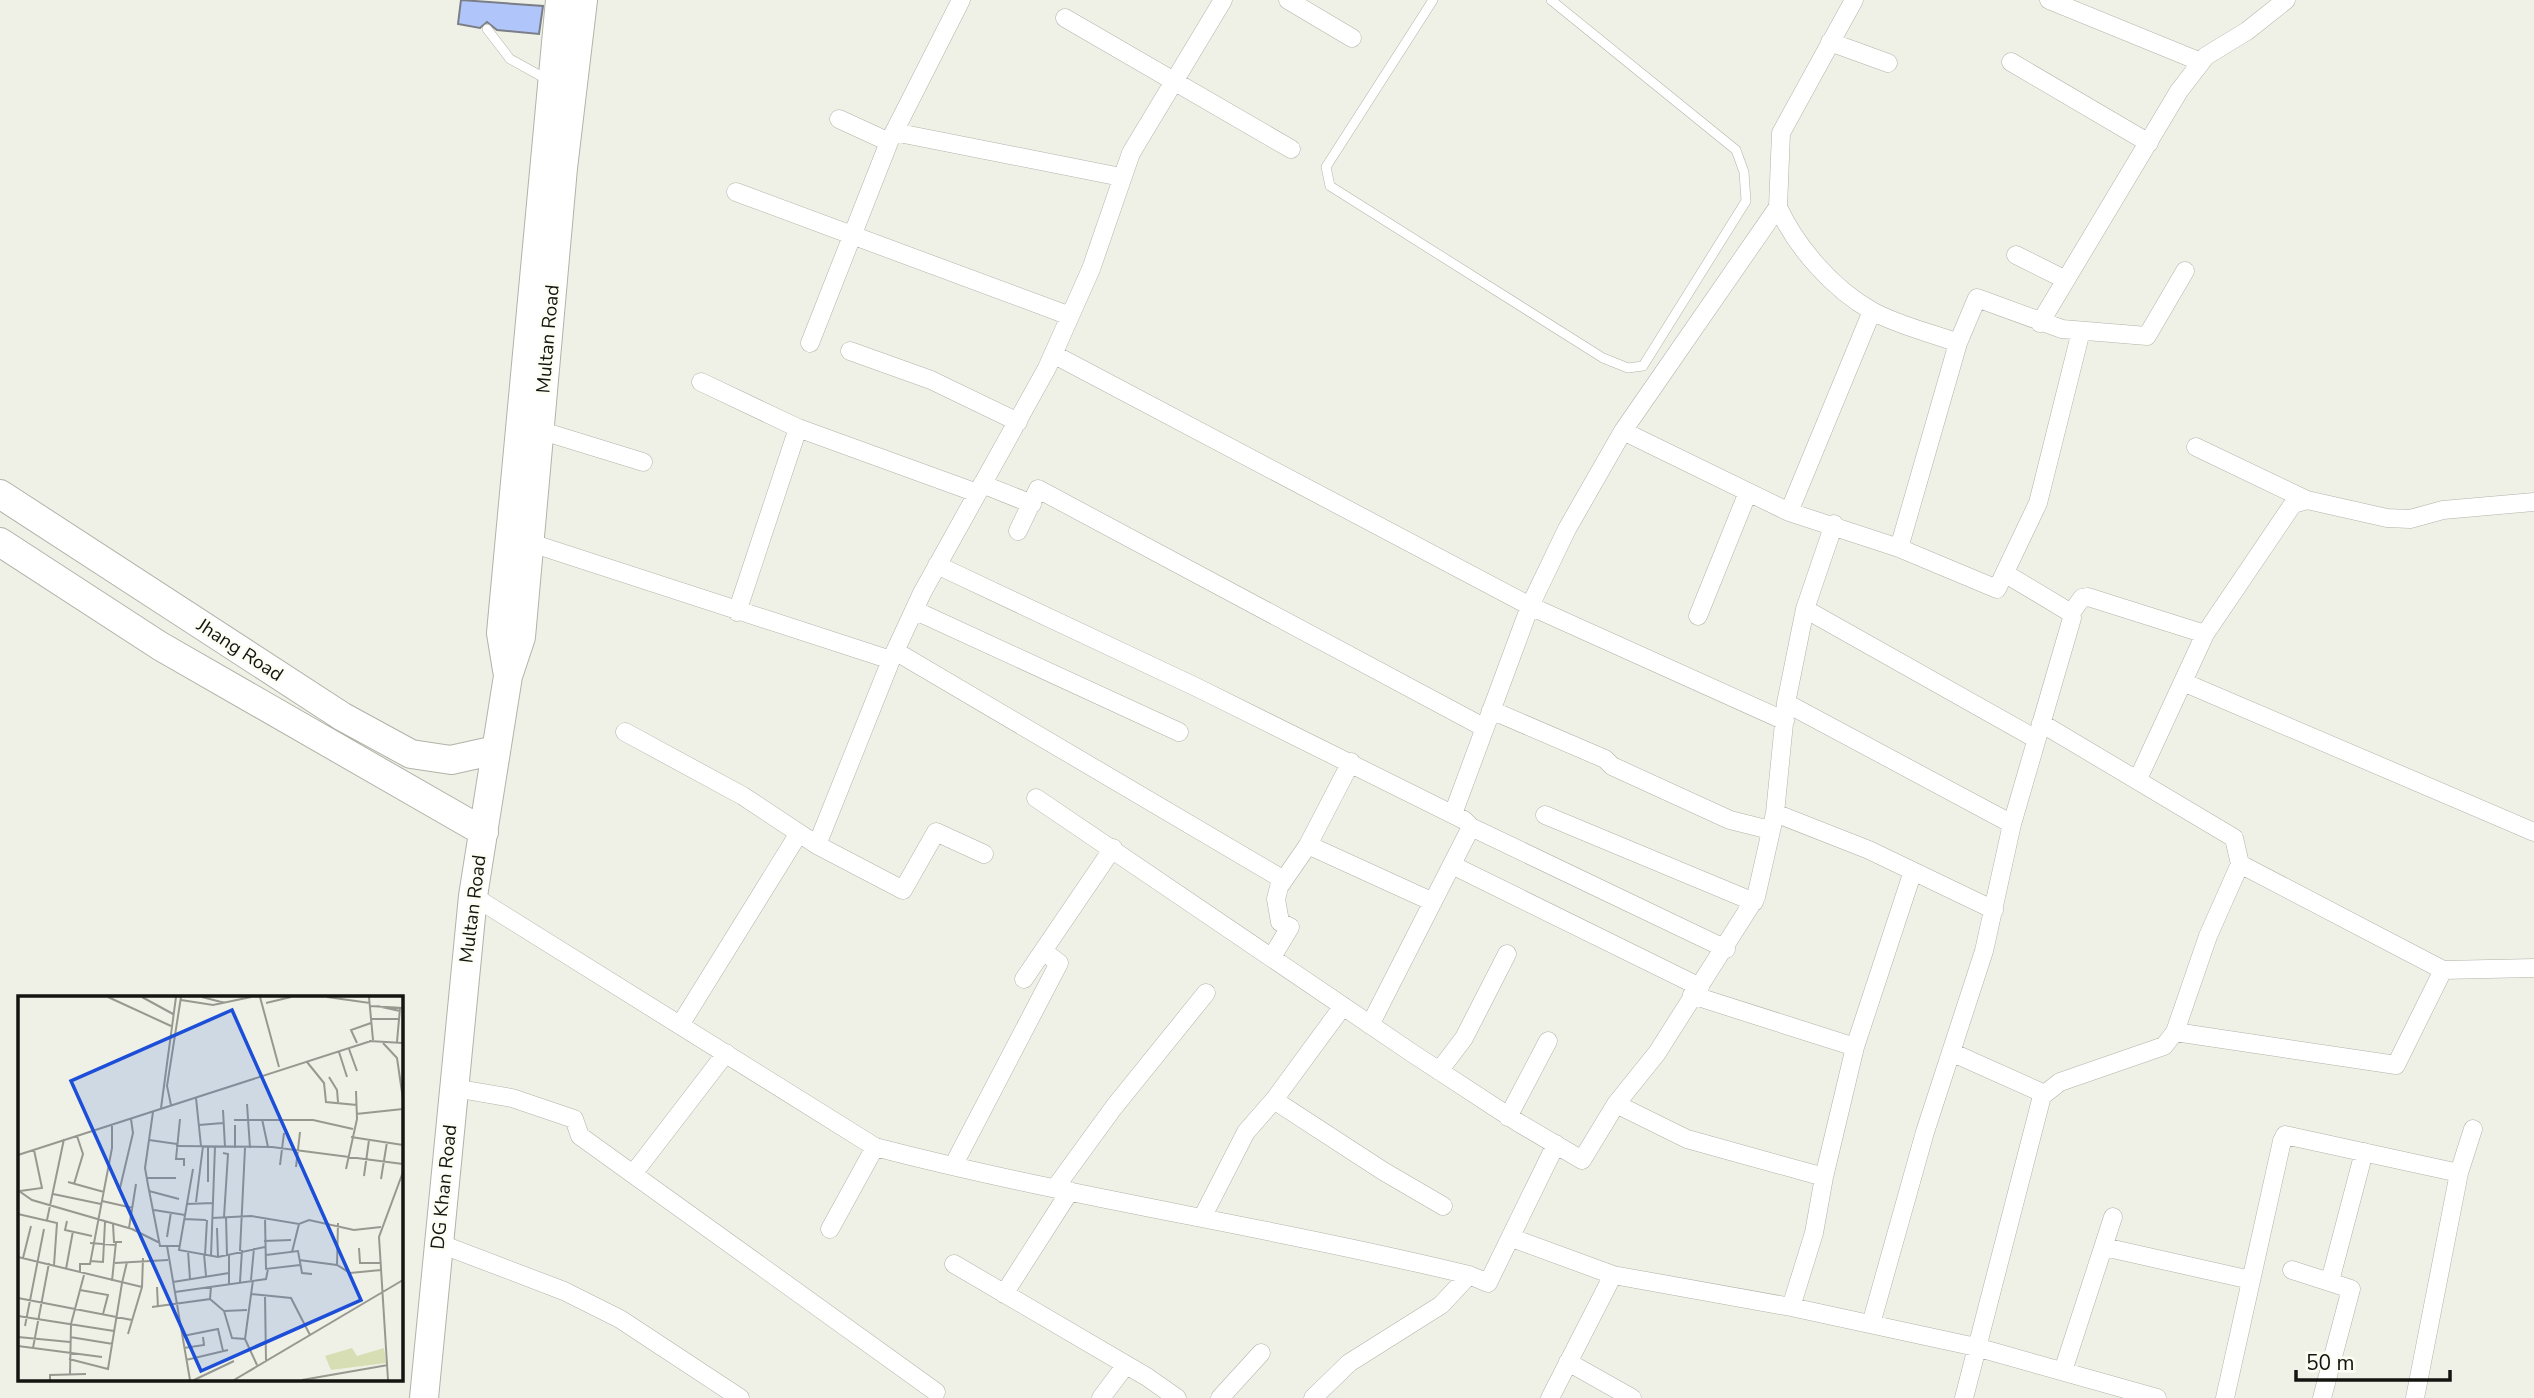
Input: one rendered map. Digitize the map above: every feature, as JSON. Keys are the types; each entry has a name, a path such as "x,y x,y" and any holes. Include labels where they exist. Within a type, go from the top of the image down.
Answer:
{"main road":[{"name":"Multan Road","path":"508,676 501,633 560,0"},
{"name":"Multan Road","path":"465,977 473,896 496,750 508,676 520,637 531,543 563,168 583,0"},
{"name":"Jhang Road","path":"0,494 343,717 411,754 451,760 496,750"},
{"name":"Jhang Road","path":"0,542 160,646 484,832"},
{"name":"DG Khan Road","path":"424,1398 465,977"}],"street":[{"path":"810,343 892,137 961,0"},
{"path":"817,845 914,610 1053,354 1091,269 1131,153 1223,0"},
{"path":"1288,0 1352,38"},
{"path":"1854,0 1781,133 1778,207 1785,221 1830,279 1872,311 1958,343"},
{"path":"2049,0 2201,62"},
{"path":"2040,323 2179,91 2201,62 2286,0"},
{"path":"1065,18 1291,149"},
{"path":"1830,42 1888,63"},
{"path":"2011,62 2149,143"},
{"path":"839,119 892,137 1121,177"},
{"path":"736,192 1070,316"},
{"path":"1452,814 1530,606 1567,529 1623,431 1778,207"},
{"path":"2016,255 2066,281"},
{"path":"1899,548 1958,343 1977,298 2062,329 2147,336 2185,271"},
{"path":"1789,512 1872,311"},
{"path":"1623,431 1789,512 1834,524 1899,548 1993,589 2001,585 2038,503 2081,331"},
{"path":"850,351 931,380 1018,422"},
{"path":"1053,354 1530,606 1786,712 2012,824"},
{"path":"701,382 797,428 1032,505"},
{"path":"737,612 797,428"},
{"path":"539,430 643,462"},
{"path":"2196,447 2307,500 2398,519 2442,510 2534,502"},
{"path":"1018,531 1038,489 1485,727"},
{"path":"1698,616 1748,492"},
{"path":"2138,779 2204,634 2293,504 2307,500"},
{"path":"1036,798 1508,1117 1582,1160 1616,1104 1657,1053 1754,902 1773,822 1786,712 1805,609 1834,524"},
{"path":"531,543 737,612 893,656 1284,880"},
{"path":"937,565 1351,762 1452,814 1471,827 1726,949"},
{"path":"2006,574 2071,613"},
{"path":"1871,1324 1951,1052 1984,951 2012,824 2071,626 2071,613 2082,598 2088,597 2204,634"},
{"path":"1805,609 2038,731 2138,779 2234,838 2240,864 2208,936 2175,1032 2164,1046 2060,1082 2042,1096 1964,1398"},
{"path":"914,610 1179,732"},
{"path":"2183,682 2534,832"},
{"path":"1491,710 1605,759 1612,766 1730,820 1773,822 1822,830 1994,910"},
{"path":"625,732 743,796 817,845 903,890 936,832 985,854"},
{"path":"1272,957 1290,927 1280,922 1276,899 1284,880 1308,845 1351,762"},
{"path":"1545,815 1754,902"},
{"path":"1370,1025 1471,827"},
{"path":"680,1025 799,833"},
{"path":"1308,845 1433,902"},
{"path":"1024,979 1113,848"},
{"path":"2240,864 2443,970 2534,968"},
{"path":"1452,865 1696,991 1855,1047"},
{"path":"1791,1307 1814,1233 1824,1177 1855,1047 1913,871"},
{"path":"473,896 875,1147 953,1166 1341,1244 1469,1275 1488,1283 1556,1144"},
{"path":"953,1166 1059,963 1043,951"},
{"path":"1439,1071 1464,1038 1507,954"},
{"path":"2175,1032 2396,1065 2443,970"},
{"path":"1004,1294 1062,1189 1114,1107 1206,993"},
{"path":"1203,1216 1246,1132 1274,1100 1343,1006"},
{"path":"1508,1117 1548,1041"},
{"path":"1951,1052 2042,1096"},
{"path":"633,1174 726,1054"},
{"path":"454,1088 512,1098 574,1119 580,1136 936,1392"},
{"path":"1274,1100 1383,1171 1443,1206"},
{"path":"1616,1104 1687,1139 1824,1177"},
{"path":"2416,1398 2459,1173 2473,1129"},
{"path":"2225,1398 2281,1141 2285,1135 2459,1173"},
{"path":"830,1229 875,1147"},
{"path":"2330,1281 2364,1152"},
{"path":"2063,1371 2113,1217"},
{"path":"1512,1238 1613,1276 1791,1307 1976,1347 2157,1398"},
{"path":"438,1243 564,1291 608,1313 740,1398"},
{"path":"2104,1247 2251,1280"},
{"path":"954,1264 1147,1377 1177,1398"},
{"path":"2292,1270 2349,1288 2351,1292 2322,1398"},
{"path":"1313,1398 1349,1363 1441,1305 1469,1275"},
{"path":"1550,1398 1613,1276"},
{"path":"1220,1398 1261,1353"},
{"path":"1568,1362 1632,1398"},
{"path":"1101,1398 1125,1366"}],"lane":[{"path":"1433,0 1326,167 1330,186 1603,358 1628,368 1643,366 1746,201 1744,172 1736,150 1556,1"},
{"path":"486,29 510,59 553,82"}],"building":[{"path":"461,0 543,6 539,34 497,30 487,22 480,28 458,24"}]}
